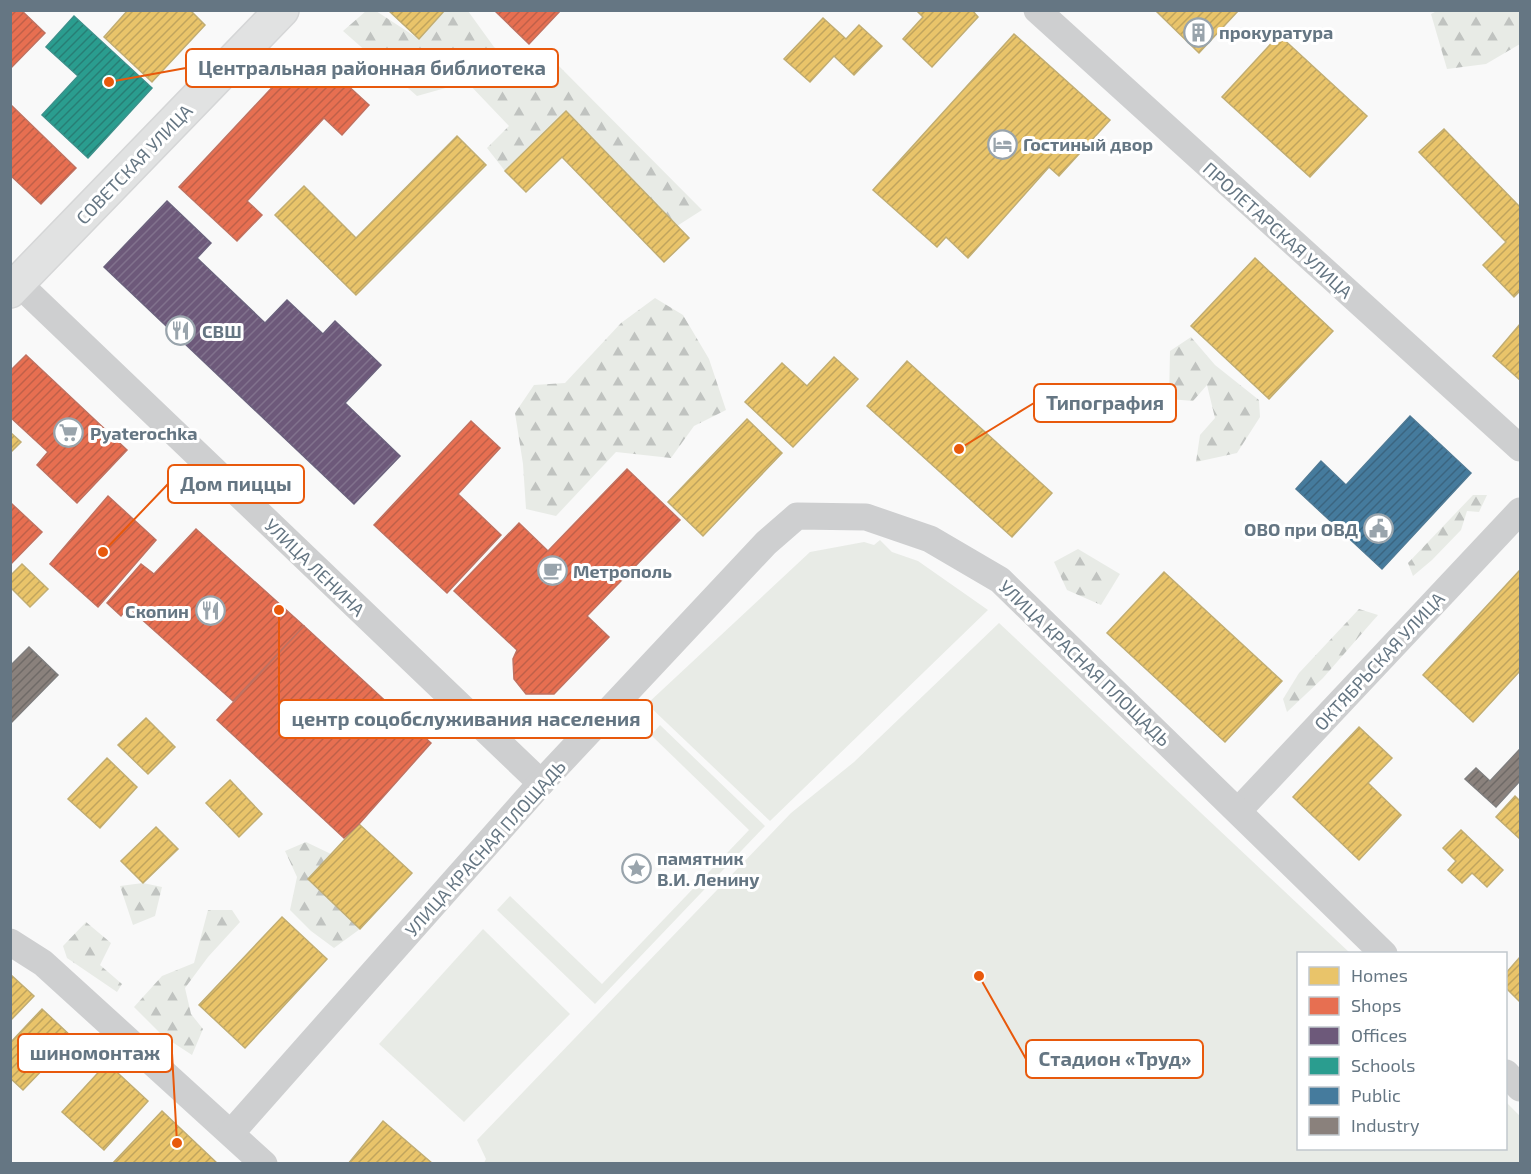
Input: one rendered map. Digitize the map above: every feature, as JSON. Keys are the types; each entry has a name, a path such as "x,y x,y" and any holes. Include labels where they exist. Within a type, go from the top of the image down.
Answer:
{"street":[{"name":"СОВЕТСКАЯ УЛИЦА","path":"13,284 282,10"},
{"name":"ПРОЛЕТАРСКАЯ УЛИЦА","path":"1037,10 1521,448"},
{"name":"УЛИЦА ЛЕНИНА","path":"13,284 541,783"},
{"name":"ОКТЯБРЬСКАЯ УЛИЦА","path":"1238,811 1521,511"},
{"name":"УЛИЦА КРАСНАЯ ПЛОЩАДЬ","path":"232,1132 541,783 766,543 796,516 866,517 930,539 1000,580 1381,952"},
{"path":"10,942 43,963 232,1132 264,1164"},
{"path":"1507,1074 1521,1088"}],"green space":[{"path":"366,11 376,11 419,39 445,11 468,11 494,47 512,60 549,56 702,210 677,226 566,112 505,171 487,148 509,126 467,82 417,96 343,31"},
{"path":"1437,11 1520,11 1520,44 1486,64 1447,69 1431,14"},
{"path":"655,298 683,315 709,359 726,410 694,426 671,458 616,452 556,516 526,509 523,464 515,413 534,385 565,383 621,323"},
{"path":"1191,337 1215,365 1259,400 1260,417 1237,453 1196,462 1200,435 1215,418 1207,385 1193,401 1169,399 1170,351"},
{"path":"1473,495 1487,495 1479,512 1467,511 1461,530 1413,576 1408,563"},
{"path":"880,540 892,552 918,561 988,610 770,821 647,704 810,552 864,542 874,545"},
{"path":"1078,549 1120,574 1101,605 1067,590 1054,562"},
{"path":"1359,609 1378,615 1323,678 1287,712 1283,699 1299,673"},
{"path":"999,623 1349,952 1297,952 1297,1150 1507,1150 1507,1103 1520,1116 1520,1163 484,1163 486,1159 477,1140 791,813 854,762"},
{"path":"660,725 765,826 595,1004 497,910 510,896 602,984 749,830 651,735"},
{"path":"306,842 331,854 308,879 360,929 334,948 311,931 290,910 297,877 285,851"},
{"path":"143,883 162,887 155,916 133,925 120,886"},
{"path":"208,910 232,910 240,922 208,957 185,988 191,1014 203,1029 192,1055 163,1036 134,1007 162,976 194,963"},
{"path":"86,922 111,943 100,965 122,984 117,992 67,958 63,946"},
{"path":"483,929 570,1014 464,1122 379,1044"}],"building: Homes":[{"path":"128,10 190,10 205,25 152,82 104,37"},
{"path":"388,10 445,10 419,39"},
{"path":"916,10 972,10 978,17 932,67 903,39 923,17"},
{"name":"прокуратура","path":"1155,10 1237,10 1238,11 1199,53"},
{"path":"823,18 846,39 859,25 882,46 854,75 834,56 810,82 784,59"},
{"name":"Гостиный двор","path":"1014,34 1110,120 1059,176 1049,167 968,258 946,237 937,247 873,190"},
{"path":"1279,35 1367,116 1310,177 1222,97"},
{"path":"566,111 689,238 664,262 562,157 526,192 505,171"},
{"path":"1444,129 1520,207 1520,291 1514,297 1483,265 1506,242 1419,152"},
{"path":"457,136 486,165 356,295 275,215 304,186 356,238"},
{"path":"1255,258 1333,331 1269,399 1191,326"},
{"path":"1520,324 1520,380 1493,356"},
{"path":"834,357 858,379 793,447 745,402 782,363 807,386"},
{"path":"907,361 1052,493 1012,537 867,406"},
{"path":"747,419 782,453 703,536 668,502"},
{"path":"10,432 21,442 10,453"},
{"path":"22,564 48,589 30,607 10,587 10,576"},
{"path":"1520,570 1520,671 1473,722 1423,675"},
{"path":"1164,572 1282,681 1225,742 1107,633"},
{"path":"146,718 175,747 148,774 118,745"},
{"path":"1359,727 1392,758 1368,783 1401,815 1359,860 1293,797"},
{"path":"107,758 137,787 100,828 68,799"},
{"path":"230,780 262,814 239,837 206,803"},
{"path":"1515,796 1520,801 1520,839 1496,817"},
{"path":"359,824 412,873 360,929 308,879"},
{"path":"156,827 178,849 143,883 121,861"},
{"path":"1461,830 1503,870 1487,887 1472,873 1462,883 1448,870 1456,861 1443,848"},
{"path":"282,917 327,959 245,1048 199,1005"},
{"path":"1520,957 1520,1002 1507,989 1507,972"},
{"path":"10,974 34,996 10,1021"},
{"path":"42,1009 73,1038 23,1090 10,1078 10,1043"},
{"path":"107,1063 148,1101 104,1150 62,1112"},
{"path":"162,1111 218,1164 112,1164"},
{"path":"383,1121 433,1164 348,1164"}],"building: Shops":[{"path":"10,10 21,10 45,33 10,69"},
{"path":"494,10 561,10 529,44"},
{"path":"308,49 369,105 342,135 324,118 247,201 262,215 237,241 179,187"},
{"path":"10,104 76,168 41,204 10,175"},
{"name":"Pyaterochka","path":"26,355 127,450 77,503 37,465 48,452 10,417 10,371"},
{"path":"471,421 500,448 458,494 501,535 447,593 374,525"},
{"name":"Метрополь","path":"627,469 680,520 587,616 609,637 554,694 526,694 514,679 513,659 517,650 454,591 519,523 548,551"},
{"path":"108,496 156,540 98,607 50,564"},
{"path":"12,504 42,532 10,565 10,506"},
{"name":"Скопин","path":"196,529 304,626 233,701 128,607 121,616 107,603 141,564 154,574"},
{"path":"304,626 431,743 344,838 217,720"}],"building: Offices":[{"path":"167,201 211,243 197,258 265,323 287,300 323,334 335,321 381,365 345,403 400,456 354,504 104,267"}],"building: Schools":[{"path":"74,16 152,88 88,158 42,115 78,76 46,47"}],"building: Public":[{"name":"ОВО при ОВД","path":"1410,416 1471,473 1382,569 1296,489 1321,461 1346,485"}],"building: Industry":[{"path":"29,647 58,675 10,724 10,666"},
{"path":"1520,749 1520,781 1496,807 1465,779 1476,768 1490,781"}],"place":[{"name":"прокуратура","path":"1198,32"},
{"name":"Центральная районная библиотека","path":"109,82"},
{"name":"Гостиный двор","path":"1002,144"},
{"name":"СВШ","path":"181,331"},
{"name":"Pyaterochka","path":"69,433"},
{"name":"Типография","path":"959,449"},
{"name":"ОВО при ОВД","path":"1379,529"},
{"name":"Дом пиццы","path":"103,552"},
{"name":"Метрополь","path":"552,571"},
{"name":"центр соцобслуживания населения","path":"279,610"},
{"name":"Скопин","path":"210,611"},
{"name":"памятник В.И. Ленину","path":"636,868"},
{"name":"Стадион «Труд»","path":"979,976"},
{"name":"шиномонтаж","path":"177,1143"}]}
